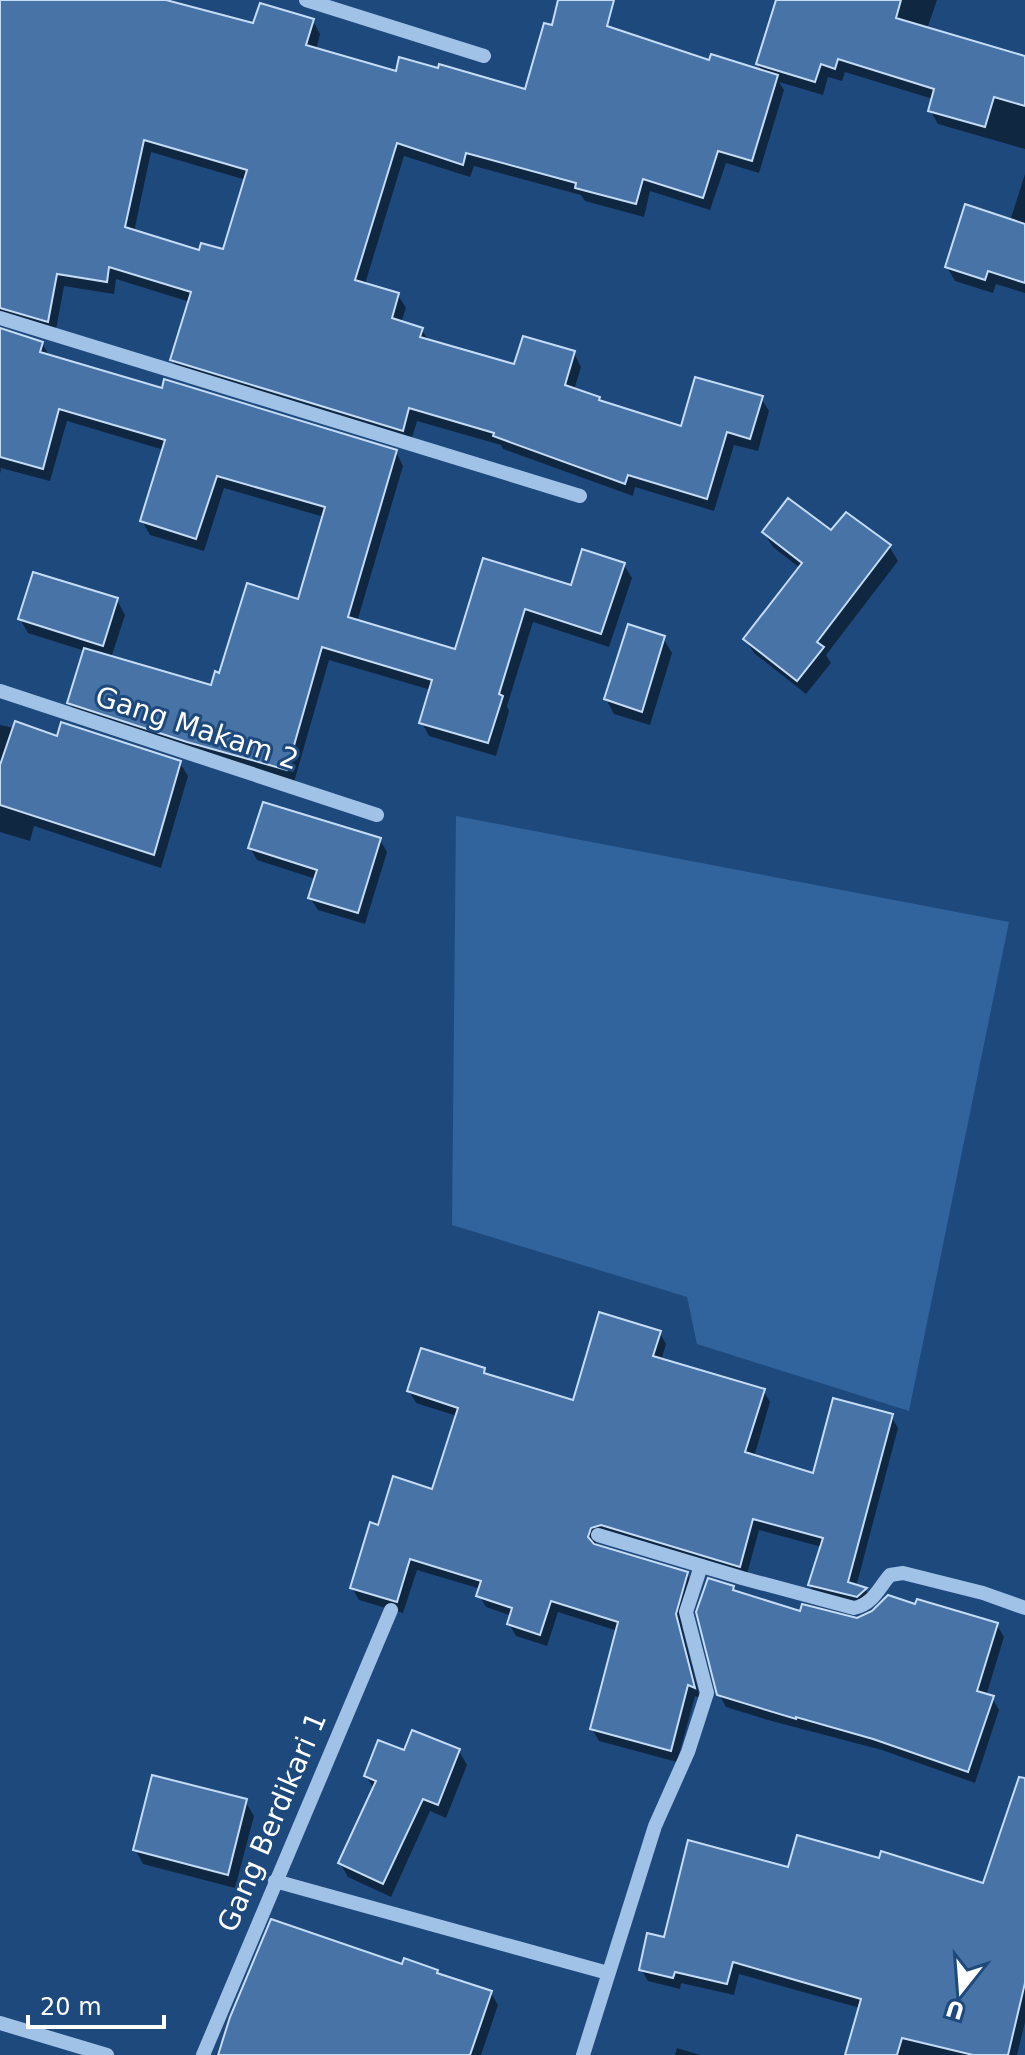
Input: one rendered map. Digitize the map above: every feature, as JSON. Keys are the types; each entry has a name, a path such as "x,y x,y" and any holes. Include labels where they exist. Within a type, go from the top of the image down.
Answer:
{"street":[{"path":"306,0 484,56"},
{"path":"0,318 580,496"},
{"name":"Gang Makam 2","path":"0,691 377,815"},
{"path":"598,1535 854,1608 874,1598 890,1575 903,1573 983,1593 1025,1608"},
{"path":"583,2055 655,1826 688,1752 707,1693 686,1612 701,1566"},
{"name":"Gang Berdikari 1","path":"203,2055 391,1610"},
{"path":"275,1881 608,1973"},
{"path":"0,2023 107,2055"}],"shaded area":[{"path":"456,816 1009,922 909,1411 697,1344 687,1297 452,1225"}],"building":[{"path":"0,0 166,0 253,23 260,3 314,19 306,45 396,71 399,57 438,68 439,64 525,89 544,23 552,25 558,0 614,0 607,26 709,60 711,54 778,75 752,161 718,151 703,198 643,179 636,204 575,188 576,183 466,153 463,165 397,143 355,280 399,293 392,318 423,328 420,337 514,364 523,336 575,351 565,385 600,397 599,400 681,426 695,377 763,396 750,439 727,432 707,499 628,475 625,484 493,436 494,433 409,408 403,431 170,360 191,292 109,267 107,282 57,274 48,322 0,308","holes":["144,140 247,170 223,249 201,243 199,250 125,227"]},
{"path":"776,0 901,0 896,18 1025,56 1025,106 994,97 985,127 928,111 934,89 838,59 835,69 821,64 815,82 756,64"},
{"path":"965,204 1025,224 1025,283 988,271 985,280 945,267"},
{"path":"0,328 43,342 40,352 162,388 164,379 397,450 348,617 455,649 483,558 571,585 582,549 625,563 601,634 525,609 499,694 503,696 488,743 419,723 432,680 322,647 287,770 67,703 84,648 211,685 215,671 219,673 247,583 298,599 325,507 217,476 196,539 140,521 165,440 59,409 43,469 0,457"},
{"path":"788,498 831,530 846,512 891,545 817,642 824,647 797,681 743,639 802,563 762,532"},
{"path":"33,572 118,598 103,646 18,619"},
{"path":"628,624 665,636 642,712 604,699"},
{"path":"15,721 57,736 61,722 181,761 154,855 0,805 0,765"},
{"path":"263,802 381,838 358,913 308,898 317,870 248,848"},
{"path":"599,1312 661,1331 653,1356 765,1389 745,1452 813,1473 833,1398 893,1414 848,1582 867,1588 857,1597 808,1585 823,1538 753,1519 740,1567 601,1525 591,1528 588,1537 594,1544 688,1572 676,1614 695,1688 688,1685 671,1751 590,1729 618,1622 551,1601 540,1635 507,1624 512,1608 476,1596 481,1581 410,1559 397,1602 350,1588 370,1522 378,1525 393,1476 432,1489 458,1408 407,1391 421,1348 485,1368 484,1373 573,1400"},
{"path":"708,1578 734,1586 733,1590 800,1611 802,1604 857,1618 872,1611 888,1595 915,1604 917,1599 998,1623 977,1691 994,1696 968,1772 873,1739 717,1695 696,1612"},
{"path":"412,1730 460,1749 438,1805 423,1799 383,1884 338,1863 376,1781 364,1776 378,1740 404,1750"},
{"path":"152,1775 247,1799 228,1875 133,1850"},
{"path":"1019,1777 1025,1778 1025,1983 1008,2055 973,2055 902,2038 897,2055 845,2055 861,1999 733,1962 727,1984 675,1972 673,1978 639,1970 647,1933 664,1937 688,1840 788,1867 797,1835 879,1858 881,1851 983,1883"},
{"path":"271,1919 402,1964 404,1958 438,1970 437,1973 492,1991 470,2055 218,2055 230,2017"}]}
